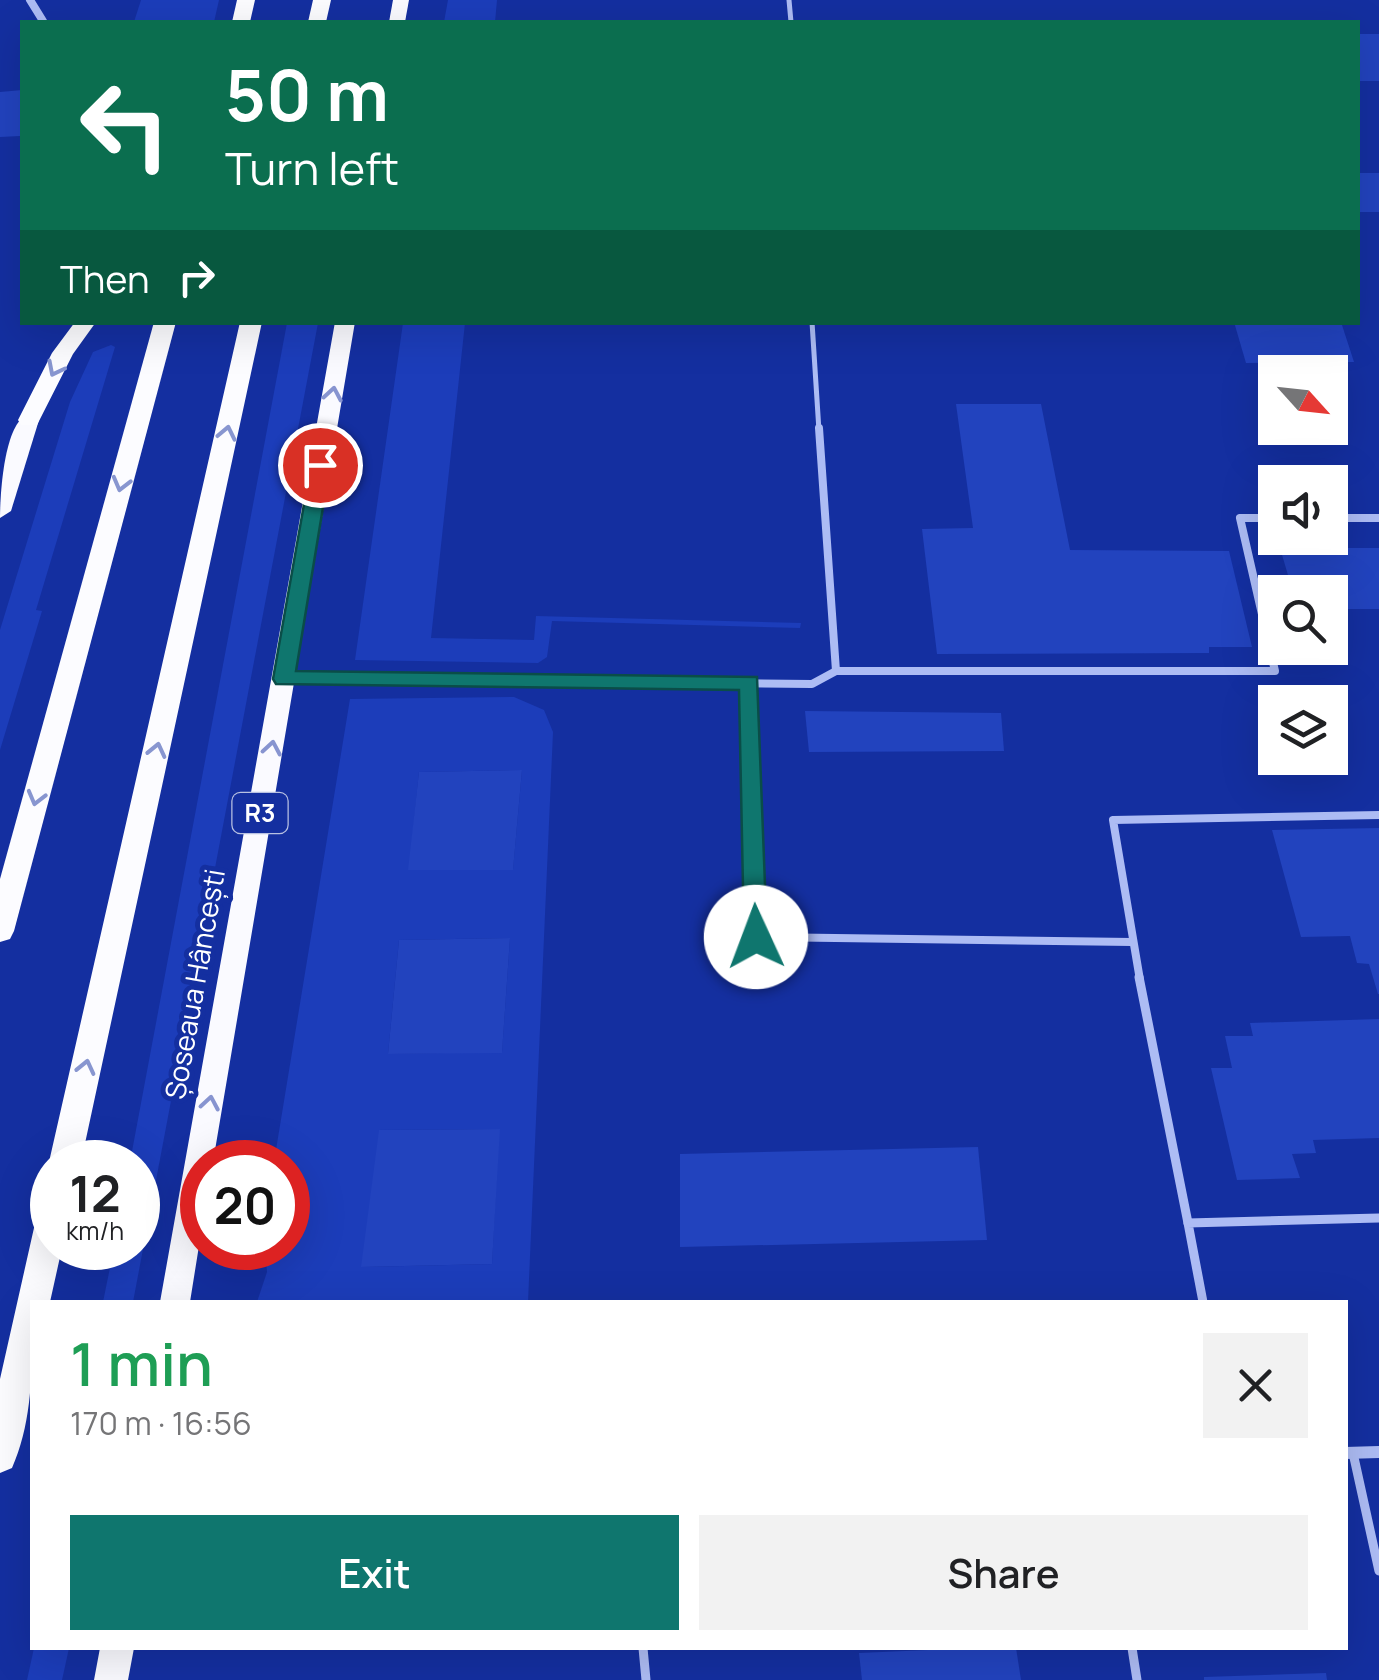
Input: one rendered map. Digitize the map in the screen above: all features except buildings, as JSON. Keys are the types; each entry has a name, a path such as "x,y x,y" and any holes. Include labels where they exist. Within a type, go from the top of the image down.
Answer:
{"highway":[{"path":"29,420 63,353 84,325"},
{"path":"0,931 164,325"},
{"path":"70,1140 250,325"},
{"path":"34,1300 41,1270"},
{"path":"0,1456 30,1320"}],"main road":[{"name":"Șoseaua Hâncești","path":"175,1300 344,325"},
{"path":"0,511 29,420"},
{"path":"112,1680 117,1650"}],"street":[{"path":"30,0 44,20"},
{"path":"1349,1453 1379,1452"}],"lane":[{"path":"812,325 836,671"},
{"path":"284,679 812,684 836,671 1275,671 1240,518 1258,518"},
{"path":"1348,518 1379,518"},
{"path":"749,682 756,937 1132,942"},
{"path":"1202,1300 1132,942 1113,820 1379,816"},
{"path":"1188,1223 1379,1218"},
{"path":"1349,1453 1379,1571"},
{"path":"644,1650 646,1680"},
{"path":"1132,1650 1137,1680"}],"shaded area":[{"path":"141,0 219,0 214,20 135,20"},
{"path":"448,0 497,0 495,20 444,20"},
{"path":"287,325 318,325 160,1159 160,1140 134,1140"},
{"path":"403,325 465,325 431,638 534,640 536,616 801,623 800,628 552,621 547,657 538,663 355,660"},
{"path":"115,347 36,610 42,611 0,750 0,630 70,402 93,352"},
{"path":"514,697 544,710 553,732 528,1300 258,1300 267,1272 310,1270 310,1140 278,1140 350,699","holes":["522,770 513,869 409,870 419,772","510,938 502,1052 388,1054 399,940","499,1129 492,1264 362,1267 380,1130"]},
{"path":"110,1270 139,1270 133,1300 103,1300"},
{"path":"34,1650 69,1650 62,1680 27,1680"}],"route":[{"path":"320,465 284,679 749,682 756,937"}]}
